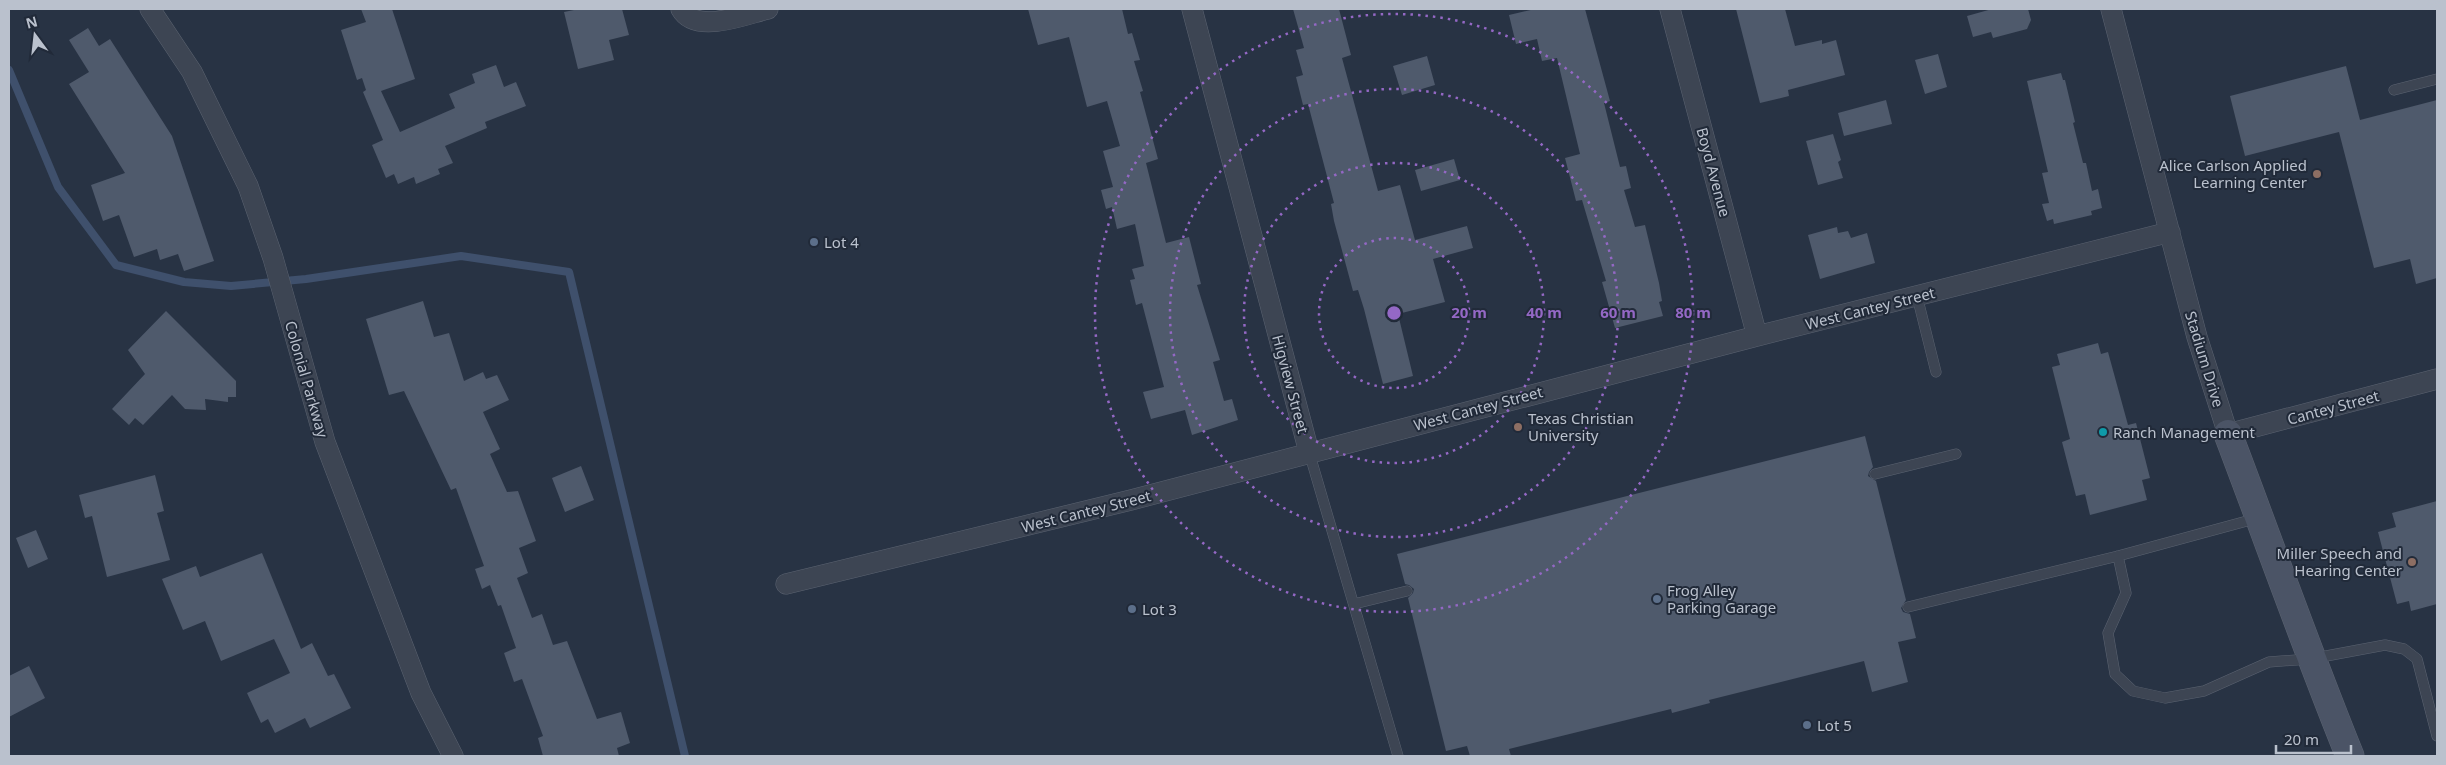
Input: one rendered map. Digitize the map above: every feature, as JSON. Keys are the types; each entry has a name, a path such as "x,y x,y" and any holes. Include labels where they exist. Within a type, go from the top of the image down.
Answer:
{"street":[{"name":"Colonial Parkway","path":"150,9 192,72 248,186 273,258 325,442 421,693 453,756"},
{"path":"688,15 713,23 768,9"},
{"name":"Higview Street","path":"1192,9 1310,452"},
{"name":"Boyd Avenue","path":"1670,9 1757,336"},
{"name":"Stadium Drive","path":"2111,9 2197,337 2228,434 2310,659 2350,756"},
{"name":"West Cantey Street","path":"786,584 1131,500 1757,336 2170,232"},
{"name":"Cantey Street","path":"2228,434 2437,379"}],"lane":[{"path":"2394,90 2437,79"},
{"path":"1917,296 1936,372"},
{"name":"Higview Street","path":"1310,452 1398,756"},
{"path":"1875,474 1956,454"},
{"path":"1908,607 2118,556 2260,518"},
{"path":"2118,556 2126,593 2108,633 2116,674 2134,691 2165,698 2204,691 2269,662 2310,659 2385,645 2404,649 2417,659 2437,736"},
{"path":"1354,604 1406,591"}],"building":[{"path":"361,9 392,9 415,79 381,91 400,132 455,108 449,94 475,83 472,74 496,65 504,87 516,82 526,106 485,122 487,128 445,146 453,163 438,169 440,174 416,184 414,177 398,184 394,174 386,178 372,145 383,140 363,92 366,90 362,78 357,80 341,30 366,22"},
{"path":"579,9 622,9 629,35 609,40 614,60 578,69 564,12"},
{"path":"1028,9 1122,9 1128,34 1132,33 1140,60 1134,61 1143,91 1140,92 1158,159 1146,163 1166,243 1189,237 1201,284 1197,285 1220,360 1213,362 1224,401 1232,399 1238,420 1192,435 1185,410 1151,419 1143,392 1164,387 1142,303 1136,305 1130,280 1135,279 1132,269 1144,266 1135,224 1117,229 1112,207 1106,209 1101,190 1113,187 1103,151 1120,146 1107,101 1087,107 1069,37 1038,45"},
{"path":"1293,9 1339,9 1351,55 1342,58 1378,191 1400,185 1415,240 1467,226 1473,248 1433,259 1445,302 1398,314 1413,376 1383,384 1364,309 1358,290 1353,291 1334,221 1331,204 1334,203 1308,104 1303,105 1296,77 1303,75 1296,50 1304,48"},
{"path":"1535,9 1585,9 1610,101 1604,103 1620,167 1626,166 1631,188 1624,190 1635,227 1645,225 1659,283 1662,301 1659,302 1663,316 1615,328 1602,282 1606,281 1582,200 1576,201 1565,158 1580,154 1557,58 1542,61 1537,39 1516,44 1509,15"},
{"path":"1736,9 1785,9 1795,46 1822,40 1822,44 1836,40 1845,75 1788,90 1789,96 1760,103"},
{"path":"1992,9 2028,9 2031,20 2027,29 1993,38 1991,32 1973,37 1967,16"},
{"path":"88,28 99,46 110,39 172,136 214,261 184,271 178,254 160,260 157,249 134,257 119,215 103,221 91,185 125,173 69,84 89,72 69,40"},
{"path":"1938,54 1947,87 1925,94 1915,60"},
{"path":"1427,56 1435,85 1402,95 1393,66"},
{"path":"2346,66 2360,120 2437,100 2437,278 2416,284 2410,259 2374,268 2339,132 2245,156 2230,96"},
{"path":"2061,73 2063,80 2065,80 2083,163 2086,163 2092,191 2098,189 2102,208 2091,211 2092,215 2054,224 2053,219 2047,221 2042,204 2049,203 2042,173 2048,172 2027,81"},
{"path":"1886,100 1892,124 1844,136 1838,113"},
{"path":"1833,134 1841,160 1838,162 1843,178 1818,185 1806,141"},
{"path":"1454,159 1460,180 1421,191 1415,170"},
{"path":"1837,227 1838,233 1848,231 1851,238 1867,233 1875,263 1820,279 1808,235"},
{"path":"423,301 434,337 449,333 464,381 483,372 486,379 497,375 509,400 483,412 500,449 490,454 507,492 518,491 536,541 519,548 528,573 517,578 532,618 542,614 553,645 567,641 597,719 621,712 630,743 617,748 619,756 543,756 538,738 543,736 522,679 514,682 504,653 516,648 501,605 498,606 490,585 482,589 475,569 484,566 456,488 451,490 404,391 389,395 366,319"},
{"path":"166,311 236,381 236,397 228,397 228,402 205,399 206,410 185,409 172,395 143,425 135,418 129,425 112,409 145,374 128,350"},
{"name":"Ranch Management","path":"2098,343 2101,354 2108,352 2128,425 2136,423 2150,478 2142,480 2147,500 2090,515 2085,494 2076,496 2062,442 2070,439 2052,367 2060,365 2057,354"},
{"name":"Frog Alley Parking Garage","path":"1865,436 1873,467 1868,476 1876,481 1906,600 1901,608 1903,612 1910,614 1916,638 1898,642 1908,682 1872,692 1864,661 1709,700 1710,703 1672,713 1671,709 1509,749 1511,756 1470,756 1467,746 1446,751 1408,598 1414,589 1405,584 1397,554"},
{"path":"581,466 594,500 565,512 552,478"},
{"path":"155,475 164,511 157,513 170,560 107,577 92,516 85,518 79,495"},
{"name":"Miller Speech and Hearing Center","path":"2437,501 2437,604 2411,611 2409,601 2397,604 2378,532 2396,527 2392,513"},
{"path":"36,530 48,559 28,568 16,538"},
{"path":"262,553 301,649 312,643 328,676 334,674 351,708 310,728 305,718 275,733 268,719 261,723 247,693 290,673 274,639 221,661 205,621 183,630 162,579 196,566 200,577"},
{"path":"29,666 45,698 9,717 9,676"}],"waterway":[{"path":"9,70 58,187 116,265 184,282 231,286 306,279 461,256 569,272 685,756"}],"place":[{"name":"Alice Carlson Applied Learning Center","path":"2317,174"},
{"name":"Lot 4","path":"814,242"},
{"name":"Texas Christian University","path":"1518,427"},
{"name":"Ranch Management","path":"2103,432"},
{"name":"Miller Speech and Hearing Center","path":"2412,562"},
{"name":"Frog Alley Parking Garage","path":"1657,599"},
{"name":"Lot 3","path":"1132,609"},
{"name":"Lot 5","path":"1807,725"}]}
